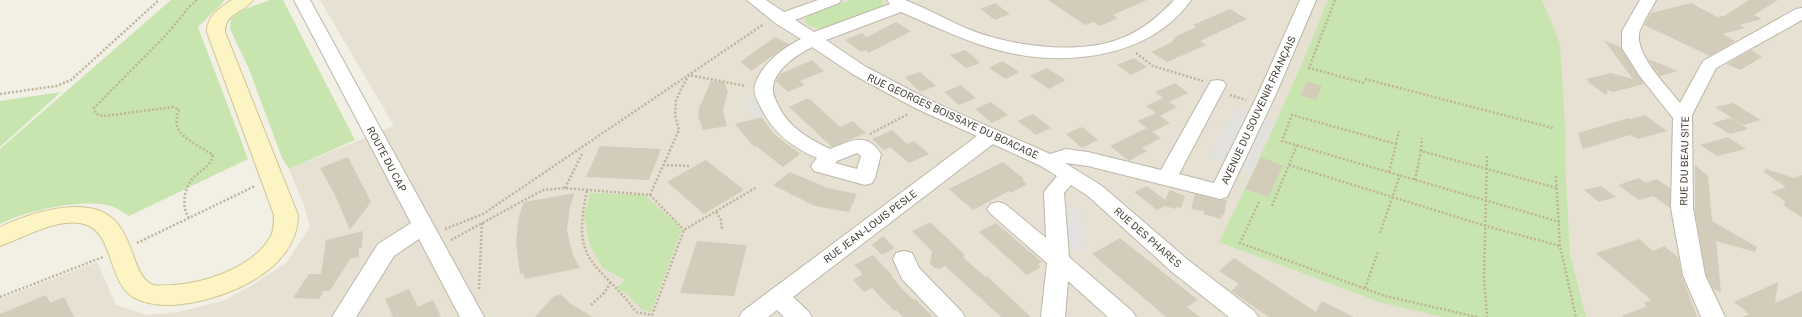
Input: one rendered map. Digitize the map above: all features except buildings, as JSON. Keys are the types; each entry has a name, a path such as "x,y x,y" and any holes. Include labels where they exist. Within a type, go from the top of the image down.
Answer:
{"street":[{"path":"0,237 12,230 44,220 62,217 92,218 103,222 110,229 133,282 145,292 157,295 173,296 212,289 231,280 261,262 280,241 284,231 286,214 216,32 216,23 223,14 244,0"},
{"name":"ROUTE DU CAP","path":"302,0 469,312"},
{"name":"RUE GEORGES BOISSAYE DU BOACAGE","path":"755,0 860,72 924,105 990,136 1048,161 1066,156 1088,159 1167,178"},
{"path":"779,17 833,0"},
{"path":"830,156 810,148 789,133 773,116 766,100 764,86 773,69 790,53 811,39 899,3 967,34 1002,46 1045,51 1087,51 1125,44 1150,31 1169,17 1183,0"},
{"name":"AVENUE DU SOUVENIR FRANÇAIS","path":"1167,178 1220,192 1262,105 1308,0"},
{"path":"1648,0 1631,32 1632,48 1650,77 1678,113 1683,115"},
{"name":"RUE DU BEAU SITE","path":"1713,317 1694,275 1682,208 1683,115 1709,65 1802,13"},
{"path":"1167,178 1215,87"},
{"name":"RUE JEAN-LOUIS PESLE","path":"751,317 990,136"},
{"path":"860,145 871,154 865,178 821,166 830,156 860,145"},
{"name":"RUE DES PHARES","path":"1048,161 1095,190 1180,266 1246,317"},
{"path":"1053,317 1058,260 1054,192 1070,175"},
{"path":"998,208 1124,317"},
{"path":"344,317 386,250 422,226"},
{"path":"904,259 910,273 953,317"},
{"path":"777,297 800,317"}],"path":[{"path":"0,94 56,86 71,80 159,0"},
{"path":"189,218 183,210 183,203 190,182 209,166 213,160 213,155 178,130 176,120 179,109 173,107 104,116 96,114 94,108 131,73 142,59 170,32 197,0"},
{"path":"1335,0 1309,68 1364,83"},
{"path":"438,255 454,248 445,229 483,214 689,75 779,17"},
{"path":"1125,44 1153,66 1262,105"},
{"path":"689,75 743,84 748,88"},
{"path":"650,195 679,130 674,117 676,99 680,89 689,75"},
{"path":"1365,79 1553,128"},
{"path":"860,145 866,136 924,105"},
{"path":"1396,144 1292,115 1282,141 1560,222"},
{"path":"1389,172 1399,131"},
{"path":"1415,180 1422,138"},
{"path":"1272,206 1297,146"},
{"path":"1421,151 1557,188"},
{"path":"564,188 582,154"},
{"path":"1487,156 1484,277 1487,317"},
{"path":"663,165 690,166"},
{"path":"1289,165 1486,226 1560,246"},
{"path":"1380,233 1400,175"},
{"path":"1556,176 1560,222 1560,246 1576,317"},
{"path":"0,297 119,251 272,178"},
{"path":"587,191 582,213 581,232 586,250 593,265 626,298 636,312 652,315 684,230 757,187"},
{"path":"451,240 543,190 564,188 650,195 684,230"},
{"path":"1259,202 1240,243 1385,296 1477,317"},
{"path":"716,212 721,220 722,230"},
{"path":"469,312 479,293 482,222"},
{"path":"1365,288 1378,252"},
{"path":"591,305 605,292 610,283"}],"shaded area":[{"path":"320,0 1802,0 1802,317 0,317 0,299 97,262 116,305 148,315 178,312 223,301 251,286 286,263 310,227 305,208 289,169 394,126"},
{"path":"746,97 756,97 761,113 764,116 752,119 746,106"},
{"path":"1235,108 1275,121 1250,173 1207,158"},
{"path":"1055,200 1084,210 1085,249 1081,253 1057,240"}],"green space":[{"path":"171,0 225,0 198,27 248,159 129,216 113,207 99,204 85,204 39,210 0,224 0,149"},
{"path":"270,0 283,0 355,140 289,169 282,158 249,69 230,29 231,19 245,9"},
{"path":"851,0 882,0 883,5 877,10 823,28 816,28 806,24 805,19 809,15"},
{"path":"1328,0 1542,0 1560,44 1565,124 1570,255 1586,317 1443,317 1382,303 1219,242 1276,122 1303,62"},
{"path":"61,92 0,147 0,101"},
{"path":"590,193 645,195 682,229 651,312 642,310 629,296 617,287 625,280 603,268 590,247 584,217"}]}
